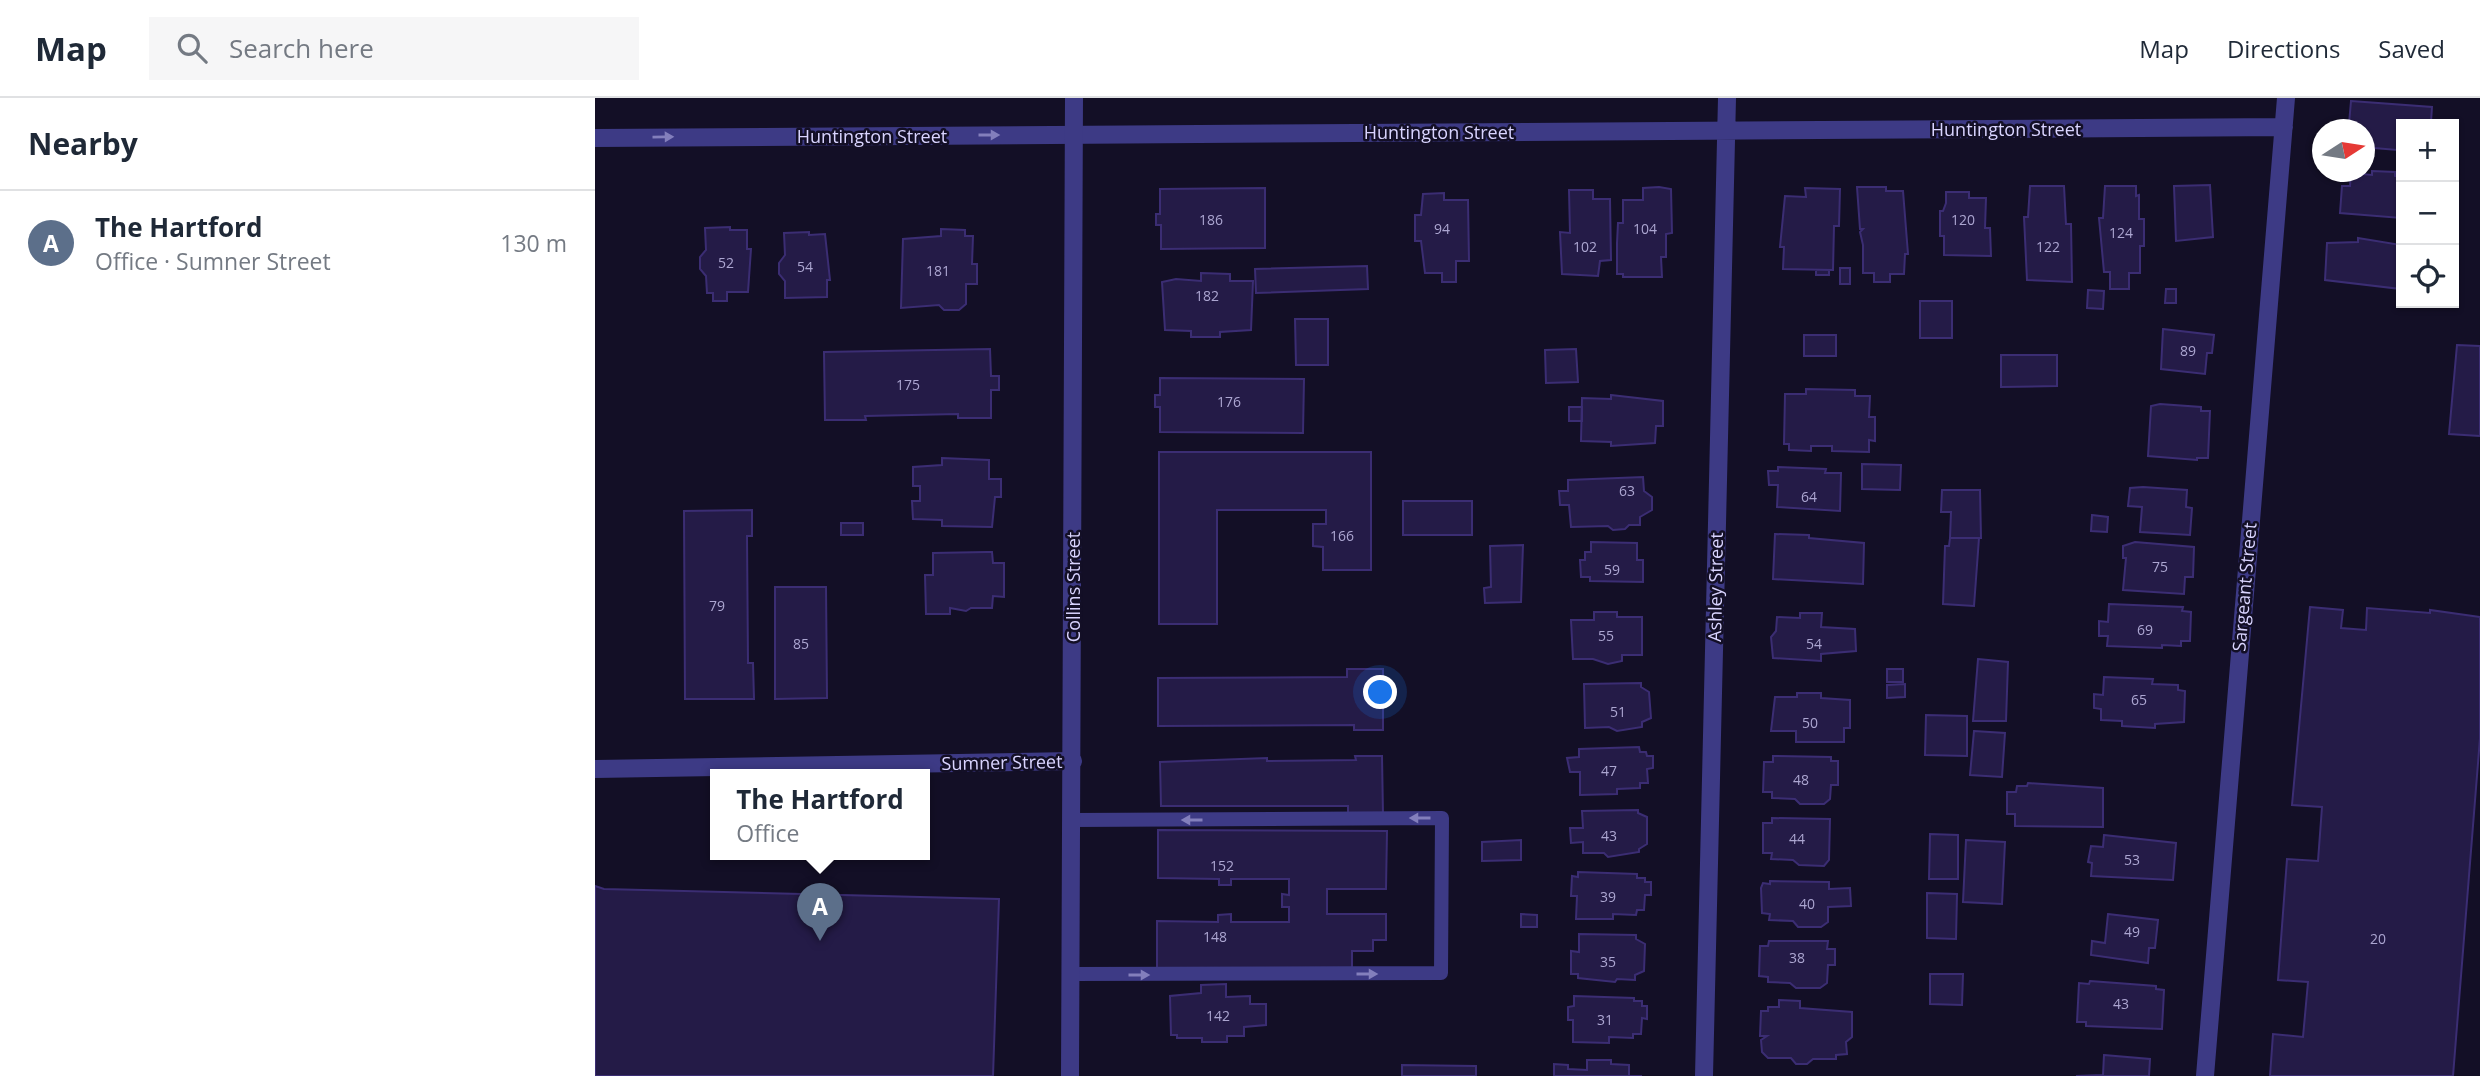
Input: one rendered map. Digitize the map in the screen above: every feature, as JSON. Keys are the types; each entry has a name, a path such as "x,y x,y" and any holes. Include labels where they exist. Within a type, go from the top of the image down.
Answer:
{"street":[{"name":"Collins Street","path":"1070,1076 1074,98"},
{"name":"Ashley Street","path":"1704,1076 1727,98"},
{"name":"Sargeant Street","path":"2205,1076 2286,98"},
{"name":"Huntington Street","path":"595,138 2284,127"},
{"name":"Sumner Street","path":"595,769 1073,761"}],"lane":[{"path":"1071,974 1441,973 1442,818 1073,820"}],"building":[{"path":"2351,101 2432,107 2431,119 2396,119 2396,150 2375,148 2375,119 2349,119"},
{"path":"2375,171 2395,172 2396,218 2340,213 2342,186 2350,186 2350,182 2375,182"},
{"path":"2210,185 2213,237 2176,241 2174,186"},
{"path":"2030,186 2064,186 2066,224 2071,224 2072,282 2027,280 2024,217 2028,217"},
{"path":"2105,186 2136,186 2136,196 2139,195 2139,219 2144,219 2144,246 2140,246 2140,273 2129,273 2129,289 2110,289 2110,272 2104,272 2099,218 2103,218"},
{"path":"1857,187 1886,187 1886,191 1903,191 1908,254 1905,254 1904,274 1890,274 1890,282 1874,282 1874,273 1863,273 1860,232 1863,229 1860,229"},
{"path":"1265,188 1265,248 1161,249 1161,225 1156,225 1156,214 1160,214 1160,189"},
{"path":"1643,188 1671,189 1672,233 1666,234 1666,257 1661,257 1662,277 1623,277 1623,274 1617,274 1617,243 1618,223 1623,223 1623,200 1643,200"},
{"path":"1805,188 1840,189 1839,226 1834,226 1833,270 1783,269 1784,247 1780,247 1785,196 1806,197"},
{"path":"1569,190 1593,190 1593,199 1610,199 1611,260 1600,261 1598,276 1562,274 1560,232 1570,233"},
{"path":"1946,192 1969,192 1969,198 1986,198 1985,228 1990,228 1991,256 1944,255 1944,236 1940,236 1940,211 1943,211 1946,203"},
{"path":"1444,193 1444,200 1468,200 1469,261 1456,261 1456,282 1442,282 1442,273 1425,273 1421,241 1415,241 1415,215 1421,215 1423,194"},
{"path":"730,227 730,230 747,230 747,249 751,249 748,292 727,292 727,301 713,301 713,293 707,293 706,276 700,269 700,257 706,250 705,228"},
{"path":"941,229 965,230 965,236 973,236 972,264 977,264 977,284 966,284 966,304 959,310 944,310 939,305 901,308 903,239 941,236"},
{"path":"809,232 809,235 825,234 830,280 827,280 827,297 785,298 785,281 779,274 779,263 785,255 784,233"},
{"path":"2358,238 2396,244 2396,288 2325,280 2327,243 2358,242"},
{"path":"1367,266 1368,289 1256,293 1255,269"},
{"path":"1840,268 1850,268 1850,284 1840,284"},
{"path":"1816,270 1829,270 1829,275 1816,275"},
{"path":"1201,273 1230,274 1230,281 1253,281 1251,330 1220,332 1220,337 1191,337 1191,331 1165,330 1162,282 1176,279 1201,281"},
{"path":"2166,289 2176,289 2176,303 2165,303"},
{"path":"2088,290 2104,291 2103,309 2087,308"},
{"path":"1920,301 1952,301 1952,338 1920,338"},
{"path":"1295,319 1328,319 1328,365 1296,365"},
{"path":"2163,329 2214,335 2212,353 2207,353 2205,374 2161,369"},
{"path":"1804,335 1836,335 1836,356 1804,356"},
{"path":"2457,345 2480,346 2480,436 2449,434"},
{"path":"990,349 991,376 999,376 999,390 991,390 991,418 958,418 958,414 865,416 866,420 825,420 824,352"},
{"path":"1576,349 1578,382 1546,383 1545,350"},
{"path":"2001,355 2057,355 2057,386 2001,387"},
{"path":"1160,378 1304,379 1303,433 1160,432 1160,407 1155,407 1155,395 1160,395"},
{"path":"1806,389 1855,390 1855,396 1870,396 1869,417 1875,417 1875,441 1869,440 1869,452 1832,451 1832,446 1811,446 1811,451 1789,450 1789,444 1784,444 1785,394 1806,394"},
{"path":"1611,395 1663,401 1663,426 1656,426 1655,443 1611,446 1611,442 1581,441 1582,398 1611,399"},
{"path":"2160,404 2201,407 2201,411 2210,411 2208,458 2197,460 2148,456 2151,406"},
{"path":"1569,407 1582,407 1582,421 1569,421"},
{"path":"1159,452 1371,452 1371,570 1323,570 1323,547 1313,546 1313,524 1326,524 1326,510 1217,510 1217,624 1159,624"},
{"path":"942,458 989,460 989,479 1001,479 1001,497 995,497 992,527 942,526 942,520 913,519 912,501 920,501 920,486 913,486 913,467 942,465"},
{"path":"1862,464 1901,465 1900,490 1862,489"},
{"path":"1778,467 1826,469 1825,473 1841,473 1840,511 1777,507 1778,485 1769,485 1768,471 1778,471"},
{"path":"1643,477 1644,491 1652,497 1652,510 1640,517 1640,525 1613,530 1608,526 1571,527 1569,505 1560,505 1559,491 1568,491 1568,480"},
{"path":"2130,488 2187,490 2186,507 2192,508 2190,535 2140,532 2142,507 2128,506"},
{"path":"1942,490 1980,490 1981,538 1950,538 1951,512 1941,512"},
{"path":"1403,501 1472,501 1472,535 1403,535"},
{"path":"752,510 752,536 747,536 748,663 753,663 754,699 685,699 684,511"},
{"path":"2092,515 2108,517 2107,532 2091,531"},
{"path":"841,523 863,523 863,535 841,535"},
{"path":"1775,534 1809,535 1809,538 1864,543 1863,584 1773,579"},
{"path":"1950,538 1979,538 1974,606 1943,604 1945,546 1949,546"},
{"path":"1591,542 1637,543 1637,560 1643,560 1643,582 1590,581 1590,577 1581,577 1580,560 1585,560 1585,552 1591,552"},
{"path":"2135,542 2194,547 2193,577 2185,577 2184,594 2123,590 2126,558 2123,558 2123,546"},
{"path":"1523,545 1521,602 1485,603 1484,588 1491,587 1490,546"},
{"path":"992,552 993,563 1004,563 1004,597 993,596 992,608 971,608 966,611 950,608 950,614 926,614 925,575 933,575 933,553"},
{"path":"775,587 826,587 827,698 775,699"},
{"path":"2109,604 2183,607 2182,611 2191,612 2190,641 2181,641 2181,646 2162,645 2162,648 2107,646 2108,636 2099,636 2099,621 2108,622"},
{"path":"2310,607 2343,610 2341,628 2366,630 2367,608 2430,613 2430,610 2480,617 2480,738 2453,1076 2270,1076 2273,1034 2303,1037 2308,982 2278,980 2287,859 2318,861 2322,807 2292,805"},
{"path":"1594,612 1617,612 1617,617 1642,617 1642,655 1622,655 1622,661 1608,664 1593,659 1573,659 1571,620 1594,620"},
{"path":"1800,613 1822,613 1821,627 1855,629 1856,651 1821,654 1821,661 1773,658 1771,637 1776,631 1777,617 1800,618"},
{"path":"1978,659 2008,662 2006,721 1973,721"},
{"path":"1347,669 1383,669 1383,730 1354,730 1354,725 1158,726 1158,678 1347,677"},
{"path":"1887,669 1903,669 1903,682 1887,682"},
{"path":"2104,677 2153,679 2152,684 2178,685 2178,690 2185,691 2184,722 2155,724 2155,728 2122,726 2122,721 2101,720 2101,709 2094,708 2094,694 2103,695"},
{"path":"1641,683 1641,687 1649,692 1651,718 1642,722 1642,727 1617,731 1609,727 1585,728 1584,684"},
{"path":"1905,684 1905,697 1887,698 1887,685"},
{"path":"1797,693 1821,693 1821,698 1850,700 1850,728 1844,728 1844,742 1796,742 1796,731 1771,731 1775,697 1797,697"},
{"path":"1926,715 1967,716 1967,756 1925,755"},
{"path":"1974,731 2005,733 2002,777 1970,775"},
{"path":"1639,747 1640,752 1653,756 1653,768 1647,769 1648,783 1640,783 1640,788 1617,789 1617,794 1580,795 1580,772 1570,772 1567,758 1579,757 1579,749"},
{"path":"1355,756 1382,756 1383,815 1348,815 1348,806 1161,806 1160,762 1267,758 1267,761 1356,760"},
{"path":"1773,756 1831,757 1831,761 1838,761 1838,785 1831,785 1830,799 1824,804 1800,804 1795,799 1772,798 1772,792 1763,792 1764,762 1773,762"},
{"path":"2028,783 2103,788 2103,827 2015,826 2015,814 2007,814 2007,792 2016,792 2017,786 2027,786"},
{"path":"1638,810 1638,813 1647,817 1647,844 1639,849 1639,852 1608,857 1604,853 1583,853 1583,842 1571,843 1570,828 1583,828 1582,811"},
{"path":"1772,818 1830,819 1829,860 1824,866 1799,865 1793,860 1771,859 1772,853 1763,853 1763,823 1772,823"},
{"path":"1158,830 1387,831 1386,889 1327,889 1327,914 1386,914 1386,940 1373,940 1373,951 1352,951 1352,971 1157,970 1157,921 1218,922 1218,915 1231,914 1231,922 1289,922 1289,907 1282,907 1282,894 1289,895 1289,879 1231,879 1231,885 1219,885 1219,879 1158,878"},
{"path":"1930,834 1958,835 1958,879 1929,879"},
{"path":"2104,835 2176,843 2173,880 2091,876 2092,863 2088,862 2091,846 2103,847"},
{"path":"1521,840 1521,860 1482,861 1482,842"},
{"path":"1966,840 2005,842 2002,904 1963,902"},
{"path":"1578,872 1637,874 1637,878 1645,878 1645,882 1651,882 1651,895 1645,895 1644,910 1637,910 1636,915 1613,914 1613,919 1576,919 1577,896 1571,896 1572,876 1578,877"},
{"path":"1770,881 1829,882 1829,889 1850,888 1851,906 1828,907 1828,922 1821,927 1798,927 1793,921 1769,920 1770,914 1762,913 1761,888 1763,883 1770,884"},
{"path":"595,886 604,889 999,899 993,1076 595,1076"},
{"path":"1927,893 1957,894 1956,939 1927,938"},
{"path":"1521,914 1537,915 1537,927 1521,927"},
{"path":"2108,914 2158,920 2155,948 2149,948 2148,963 2091,955 2092,941 2105,943"},
{"path":"1579,934 1636,935 1636,939 1645,944 1644,971 1635,975 1635,980 1617,979 1615,982 1578,978 1578,974 1571,974 1571,951 1579,952"},
{"path":"1769,941 1828,941 1827,949 1835,949 1835,965 1828,965 1827,983 1820,988 1796,988 1790,983 1768,982 1768,977 1759,976 1760,946 1768,946"},
{"path":"1930,974 1963,974 1962,1005 1930,1004"},
{"path":"2090,981 2156,986 2156,989 2164,990 2162,1029 2086,1026 2086,1022 2077,1022 2079,983 2089,984"},
{"path":"1226,984 1226,997 1250,996 1250,1004 1266,1004 1266,1025 1244,1027 1244,1036 1227,1036 1227,1042 1202,1042 1202,1038 1177,1038 1177,1035 1171,1035 1170,996 1201,993 1201,985"},
{"path":"1574,996 1634,998 1634,1001 1642,1001 1642,1006 1647,1006 1647,1019 1642,1018 1641,1034 1633,1034 1633,1038 1609,1037 1609,1043 1573,1042 1573,1020 1568,1020 1568,1007 1574,1006"},
{"path":"1779,1000 1800,1001 1800,1008 1852,1012 1852,1037 1846,1042 1847,1054 1836,1055 1836,1059 1813,1059 1807,1064 1796,1064 1791,1058 1768,1058 1762,1052 1761,1040 1767,1036 1760,1036 1761,1011 1768,1011 1768,1007 1779,1007"},
{"path":"2104,1055 2150,1059 2149,1076 2076,1076 2103,1075"},
{"path":"1587,1060 1611,1060 1611,1064 1629,1065 1629,1076 1554,1076 1554,1064 1568,1065 1568,1069 1587,1070"},
{"path":"1402,1065 1476,1066 1476,1076 1402,1076"}],"place":[{"name":"The Hartford","path":"820,941"}]}
